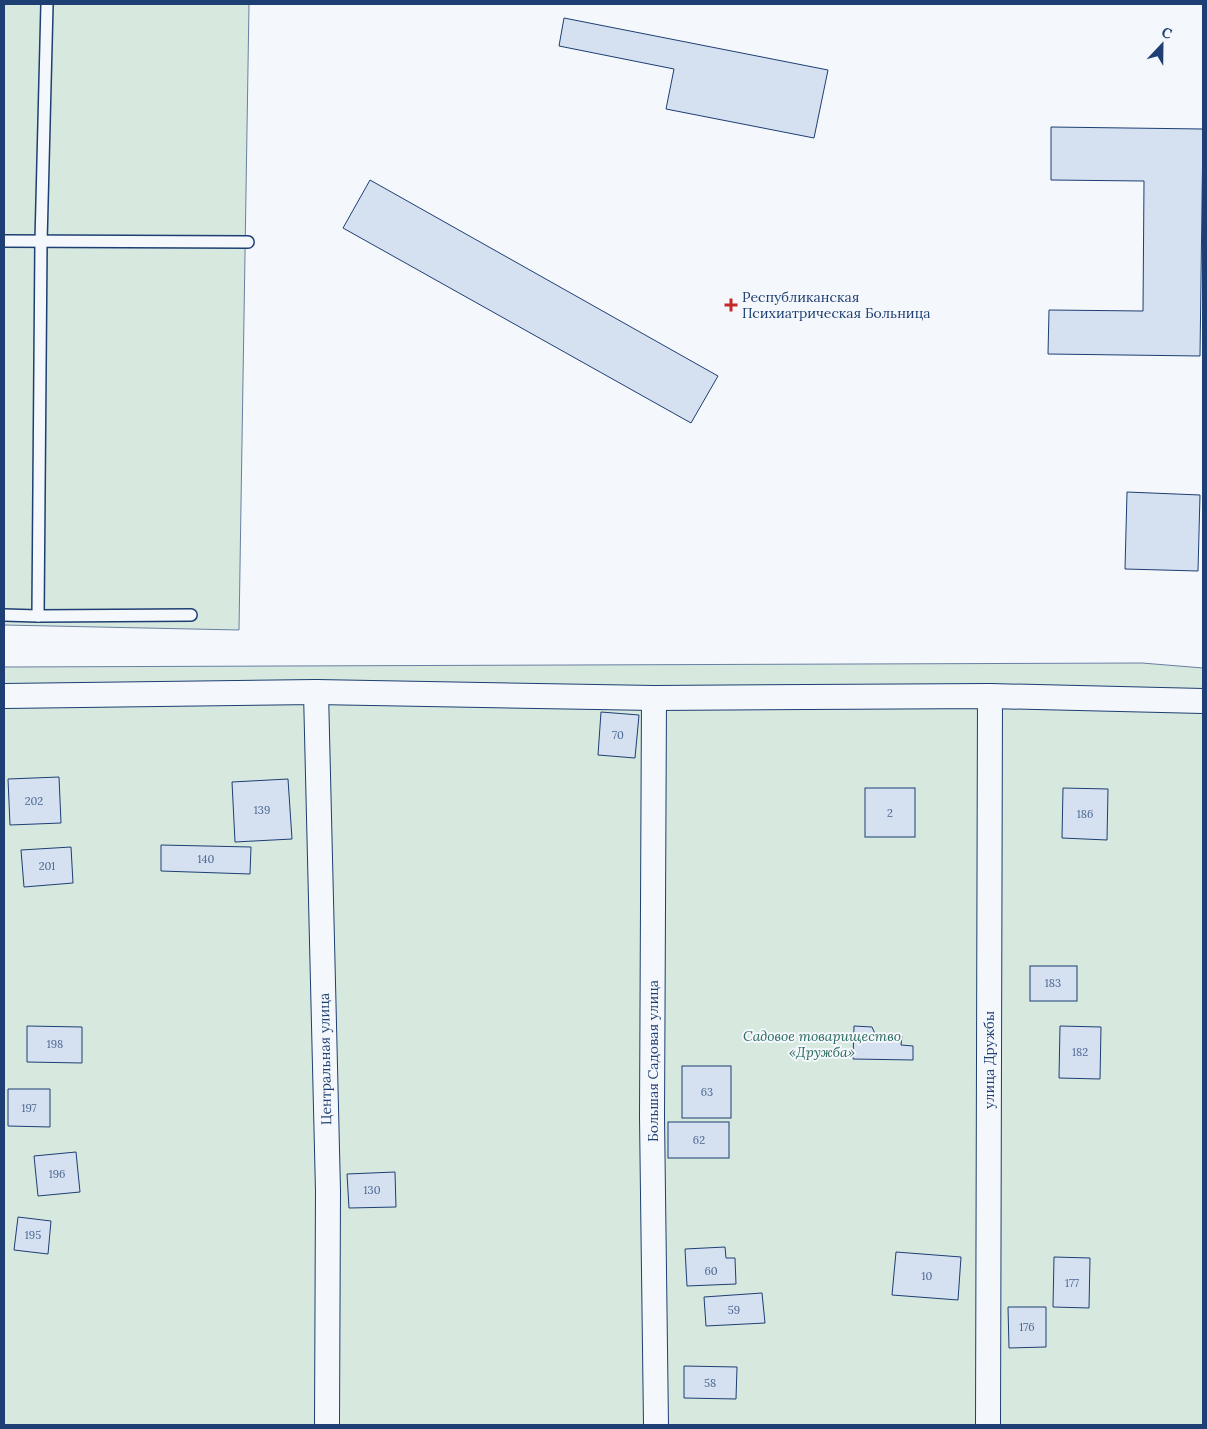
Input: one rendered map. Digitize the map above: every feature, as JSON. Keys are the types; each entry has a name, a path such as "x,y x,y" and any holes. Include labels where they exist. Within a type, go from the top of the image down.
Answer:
{"street":[{"path":"4,696 316,692 654,698 990,696 1203,701"},
{"name":"Центральная улица","path":"316,692 328,1191 328,1425"},
{"name":"улица Дружбы","path":"988,1425 990,696"},
{"name":"Большая Садовая улица","path":"654,698 652,1117 656,1425"}],"lane":[{"path":"38,616 41,242 47,4"},
{"path":"4,241 248,242"},
{"path":"4,615 191,615"}],"green space":[{"path":"4,4 249,4 239,630 4,625"},
{"name":"Садовое товарищество «Дружба»","path":"1142,663 1203,668 1203,1425 4,1425 4,667"}],"building":[{"path":"564,18 828,70 814,138 666,109 674,69 559,46"},
{"path":"1051,127 1203,129 1200,356 1048,354 1049,310 1143,311 1144,181 1051,180"},
{"path":"370,180 718,376 691,423 343,228"},
{"path":"1127,492 1200,495 1198,571 1125,569"},
{"path":"601,712 639,715 635,758 598,755"},
{"path":"59,777 61,823 10,825 8,779"},
{"path":"288,779 292,839 235,842 232,782"},
{"path":"865,788 915,788 915,837 865,837"},
{"path":"1063,788 1108,789 1107,840 1062,838"},
{"path":"161,845 251,847 250,874 161,871"},
{"path":"71,847 73,883 24,887 21,850"},
{"path":"1030,966 1077,966 1077,1001 1030,1001"},
{"path":"27,1026 82,1027 82,1063 27,1062"},
{"path":"854,1026 872,1027 876,1036 902,1036 901,1045 913,1046 913,1060 853,1059"},
{"path":"1060,1026 1101,1027 1100,1079 1059,1078"},
{"path":"682,1066 731,1066 731,1118 682,1118"},
{"path":"8,1089 50,1089 50,1127 8,1126"},
{"path":"668,1122 729,1122 729,1158 668,1158"},
{"path":"76,1152 80,1192 38,1196 34,1156"},
{"path":"395,1172 396,1207 349,1208 347,1174"},
{"path":"18,1217 51,1221 48,1254 14,1250"},
{"path":"725,1247 726,1258 735,1258 736,1284 687,1286 685,1249"},
{"path":"896,1252 961,1257 958,1300 892,1295"},
{"path":"1054,1257 1090,1258 1089,1308 1053,1307"},
{"path":"762,1293 765,1323 706,1326 704,1297"},
{"path":"1008,1307 1046,1307 1046,1347 1009,1348"},
{"path":"684,1366 737,1367 736,1399 684,1398"}],"place":[{"name":"Республиканская Психиатрическая Больница","path":"731,305"}]}
